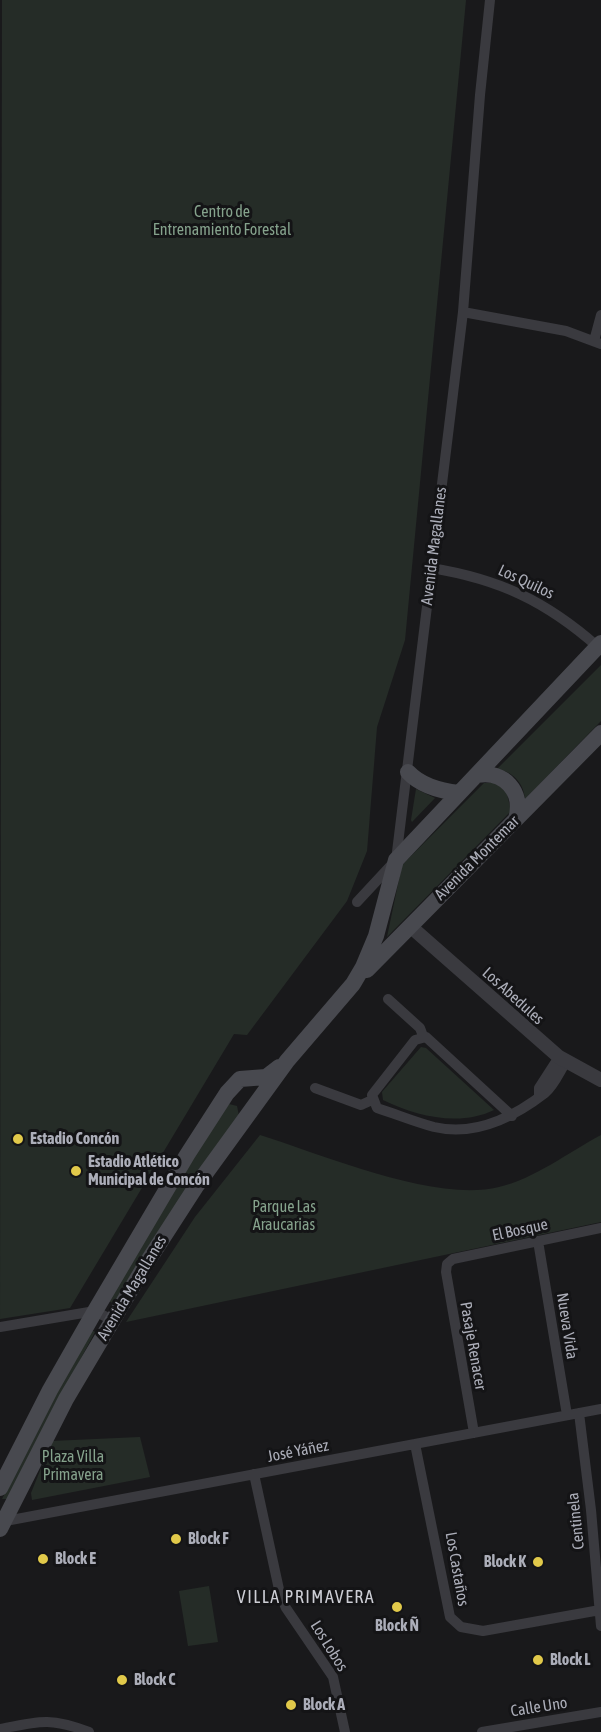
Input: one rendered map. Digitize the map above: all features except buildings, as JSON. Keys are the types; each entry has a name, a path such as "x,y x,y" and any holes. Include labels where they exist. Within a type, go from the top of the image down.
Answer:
{"main road":[{"path":"396,860 599,645"},
{"name":"Avenida Montemar","path":"353,984 601,733"},
{"path":"408,772 414,778 435,788 459,793"},
{"path":"477,775 495,775 510,785 519,804 516,819"},
{"name":"Avenida Magallanes","path":"1,1524 66,1399 196,1185 287,1061 353,984 376,936 396,860"},
{"name":"Avenida Magallanes","path":"0,1488 50,1390 95,1311 187,1155 227,1093 240,1079 266,1077 287,1061"},
{"path":"227,1093 242,1099 245,1105 243,1121"}],"street":[{"name":"Avenida Magallanes","path":"396,860 463,312 490,0"},
{"path":"463,312 566,330 597,343 601,315"},
{"name":"Los Quilos","path":"431,568 497,583 519,592 548,607 599,645"},
{"path":"357,902 396,860"},
{"name":"Los Abedules","path":"410,926 562,1060 601,1080"},
{"path":"388,999 420,1028 423,1036"},
{"path":"512,1116 430,1038 423,1036 415,1040 374,1090 372,1100 377,1108 435,1127 450,1129 488,1125 512,1116 539,1096 539,1088 562,1060"},
{"path":"315,1088 361,1105 372,1100"},
{"name":"El Bosque","path":"447,1264 453,1259 601,1228"},
{"name":"Nueva Vida","path":"538,1241 567,1415"},
{"name":"Pasaje Renacer","path":"447,1264 446,1272 474,1433"},
{"path":"0,1327 95,1311 112,1320"},
{"name":"José Yáñez","path":"1,1524 601,1409"},
{"name":"Centinela","path":"579,1413 601,1626"},
{"name":"Los Castaños","path":"416,1444 434,1525 447,1605 454,1622 471,1631 483,1631 600,1610"},
{"name":"Los Lobos","path":"254,1474 280,1594 286,1608 333,1677 345,1732"},
{"name":"Calle Uno","path":"482,1732 601,1712"},
{"path":"0,1729 47,1720 62,1722 89,1732"}],"green space":[{"name":"Centro de Entrenamiento Forestal","path":"2,0 466,0 405,640 377,727 367,851 347,901 247,1035 234,1034 70,1308 0,1319"},
{"path":"601,665 601,721 525,799 520,783 508,772 497,769"},
{"path":"484,783 494,783 506,790 511,811 387,937 402,865"},
{"path":"416,789 435,798 412,822 411,820"},
{"path":"421,1047 426,1048 494,1110 467,1118 452,1119 423,1115 383,1100 382,1092"},
{"path":"229,1104 237,1106 239,1116 115,1304 108,1301 190,1161"},
{"name":"Parque Las Araucarias","path":"260,1135 412,1183 473,1190 499,1187 525,1178 601,1135 601,1222 126,1322 195,1217"},
{"path":"90,1329 95,1332 41,1433 10,1499 2,1499"},
{"name":"Plaza Villa Primavera","path":"140,1437 150,1477 32,1500 31,1493 52,1441"},
{"path":"209,1586 218,1642 188,1646 179,1591"}],"place":[{"name":"Estadio Concón","path":"18,1139"},
{"name":"Estadio Atlético Municipal de Concón","path":"76,1171"},
{"name":"Block F","path":"176,1539"},
{"name":"Block E","path":"43,1559"},
{"name":"Block K","path":"538,1562"},
{"name":"Block Ñ","path":"397,1607"},
{"name":"Block L","path":"538,1660"},
{"name":"Block C","path":"122,1680"},
{"name":"Block A","path":"291,1705"}],"district":[{"name":"VILLA PRIMAVERA","path":"306,1597"}]}
